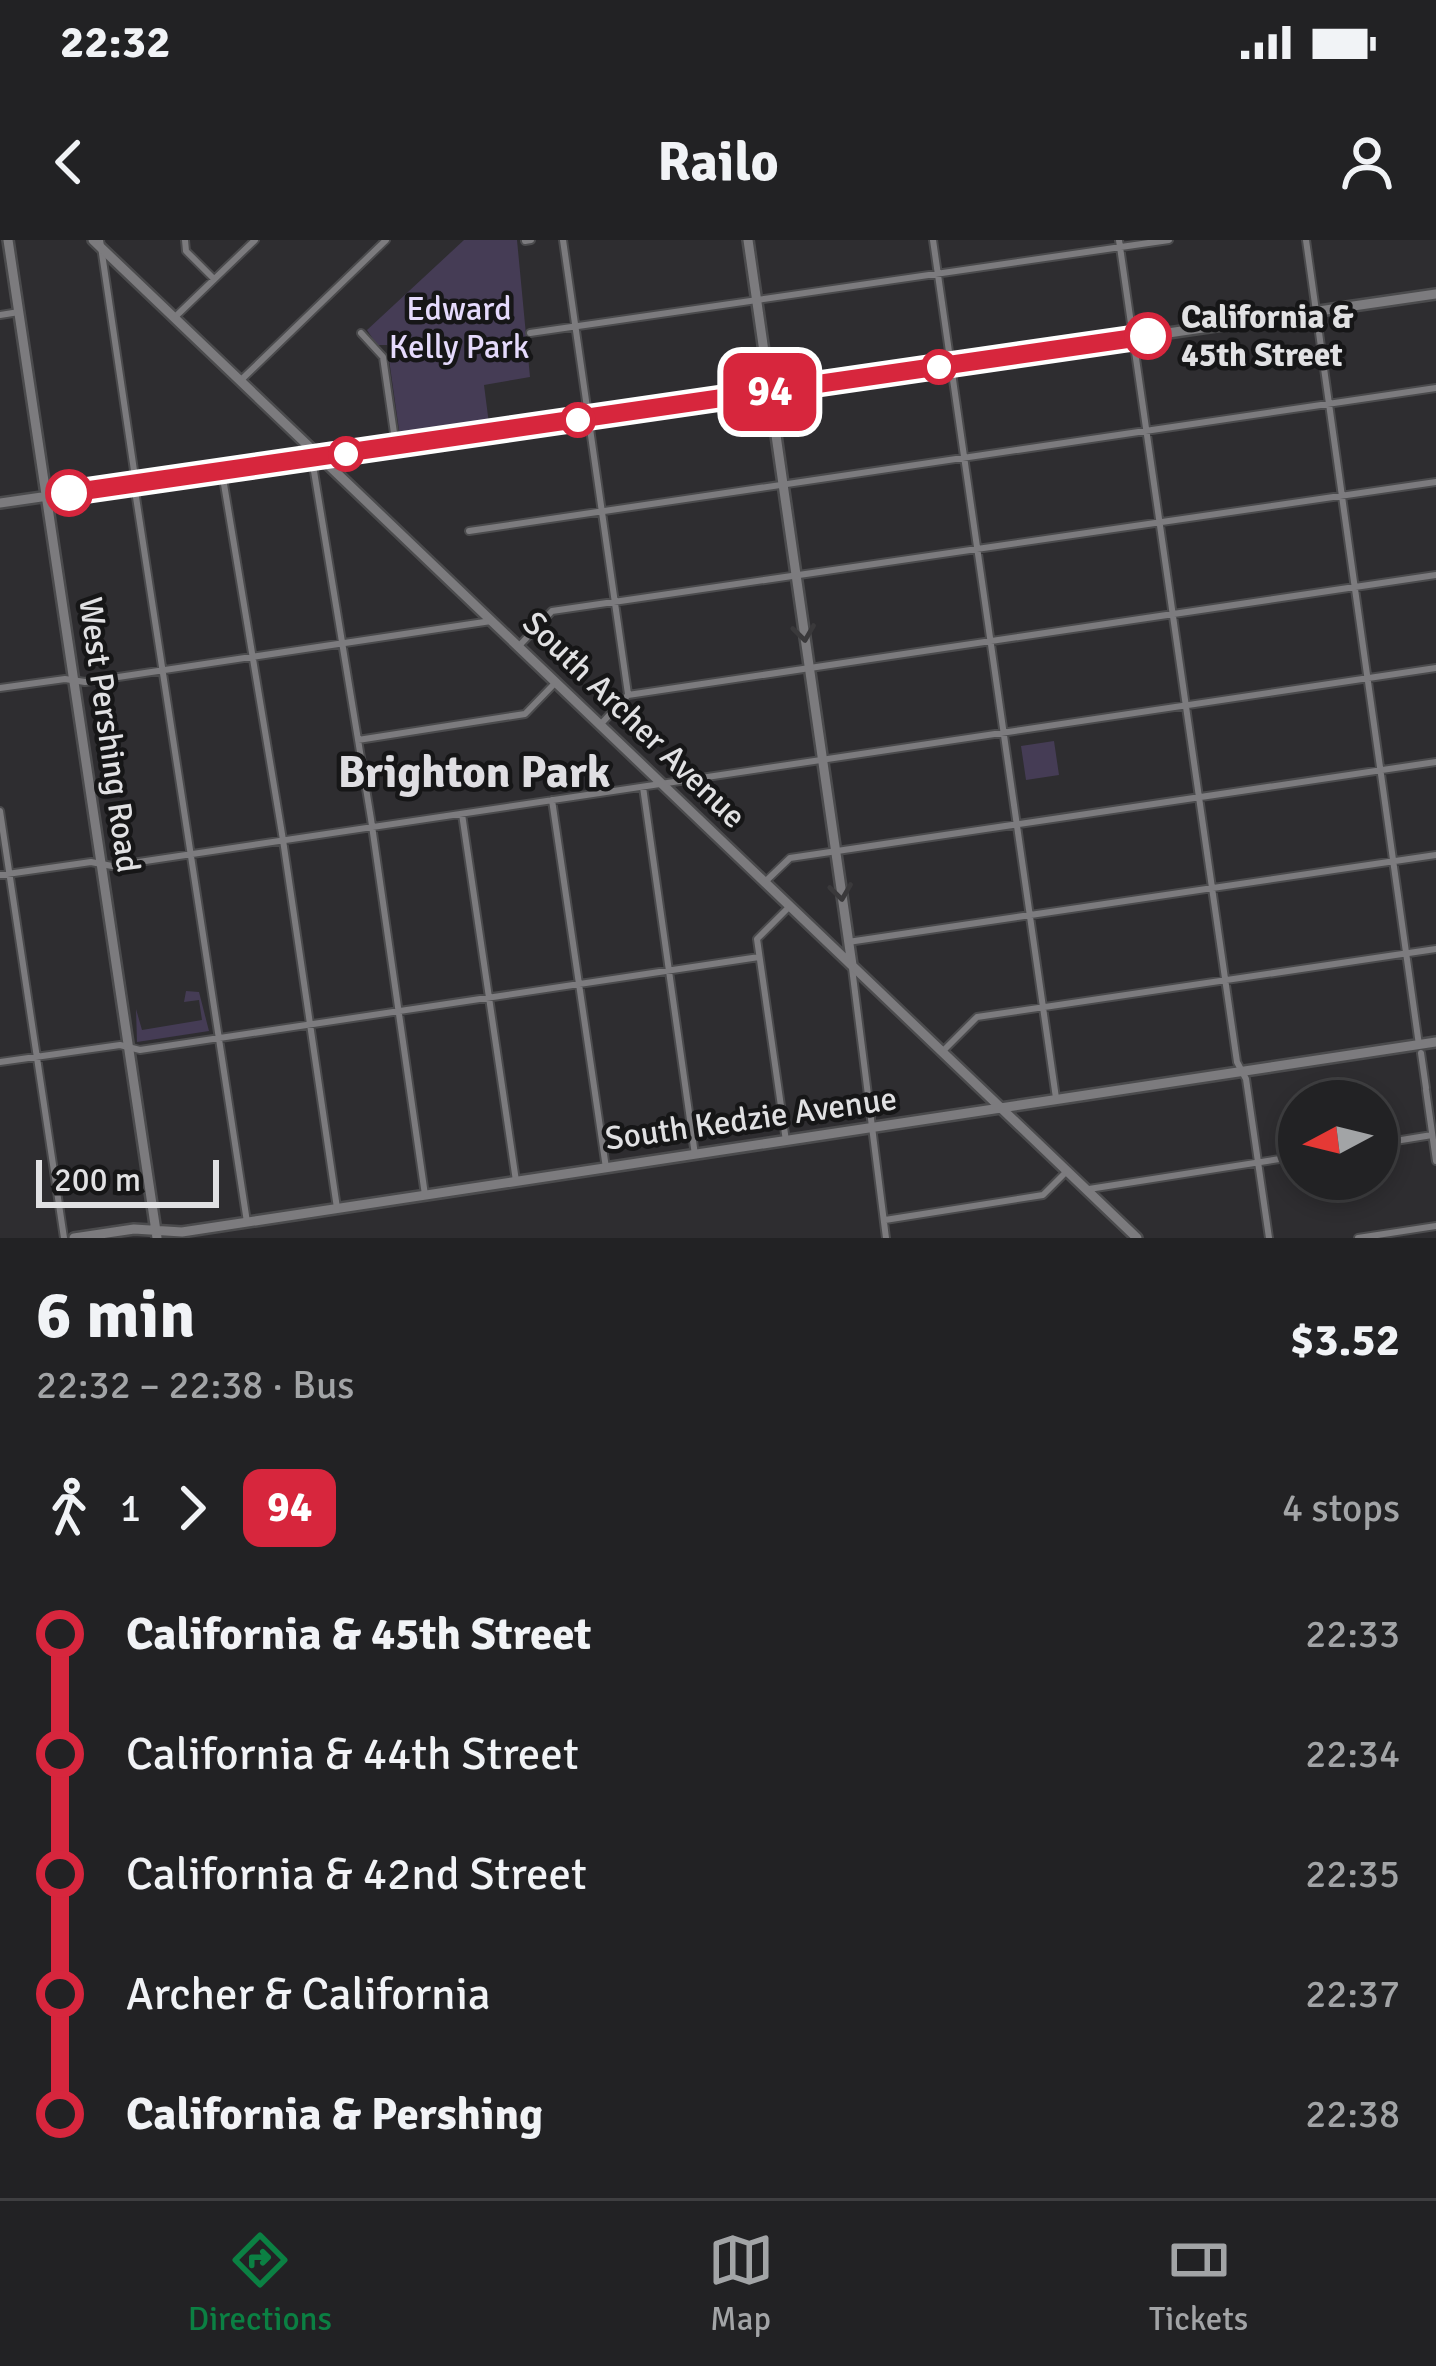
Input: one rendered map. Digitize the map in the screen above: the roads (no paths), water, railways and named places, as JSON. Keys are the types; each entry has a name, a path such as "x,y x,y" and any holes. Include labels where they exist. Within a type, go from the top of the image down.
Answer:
{"main road":[{"name":"West Pershing Road","path":"8,240 156,1233"},
{"path":"748,240 852,965"},
{"name":"South Archer Avenue","path":"98,243 316,458 1137,1238"},
{"path":"0,503 1436,294"},
{"name":"South Kedzie Avenue","path":"74,1238 182,1232 1242,1071 1420,1049 1436,1042"}],"street":[{"path":"184,240 186,251 214,279"},
{"path":"174,318 255,240"},
{"path":"240,381 386,240"},
{"path":"563,240 628,695"},
{"path":"934,240 1057,1100"},
{"path":"530,333 1168,240"},
{"path":"1306,240 1436,1161"},
{"path":"98,243 247,1222"},
{"path":"1119,244 1212,888 1269,1238"},
{"path":"0,315 19,312"},
{"path":"361,333 383,357 396,447"},
{"path":"469,531 1436,388"},
{"path":"316,458 425,1195"},
{"path":"222,472 337,1208"},
{"path":"518,647 552,611 1436,482"},
{"path":"600,724 628,695 1436,575"},
{"path":"0,688 163,670 491,621"},
{"path":"5,875 192,854 1436,668"},
{"path":"358,740 525,714 555,682"},
{"path":"765,882 790,858 1436,763"},
{"path":"643,787 695,1155"},
{"path":"552,800 606,1168"},
{"path":"0,811 5,875 64,1238"},
{"path":"462,814 516,1181"},
{"path":"848,942 1436,854"},
{"path":"786,1141 757,939 790,906"},
{"path":"942,1052 977,1017 1436,949"},
{"path":"0,1062 128,1046 140,1050 759,957"},
{"path":"852,965 886,1238"},
{"path":"1398,1141 1434,1135"},
{"path":"1087,1190 1278,1159"},
{"path":"884,1220 1043,1196 1067,1171"},
{"path":"1358,1238 1436,1226"}],"place":[{"name":"California & 45th Street","path":"1148,336"}],"district":[{"name":"Brighton Park","path":"474,772"}],"park label":[{"name":"Edward Kelly Park","path":"459,328"}]}
